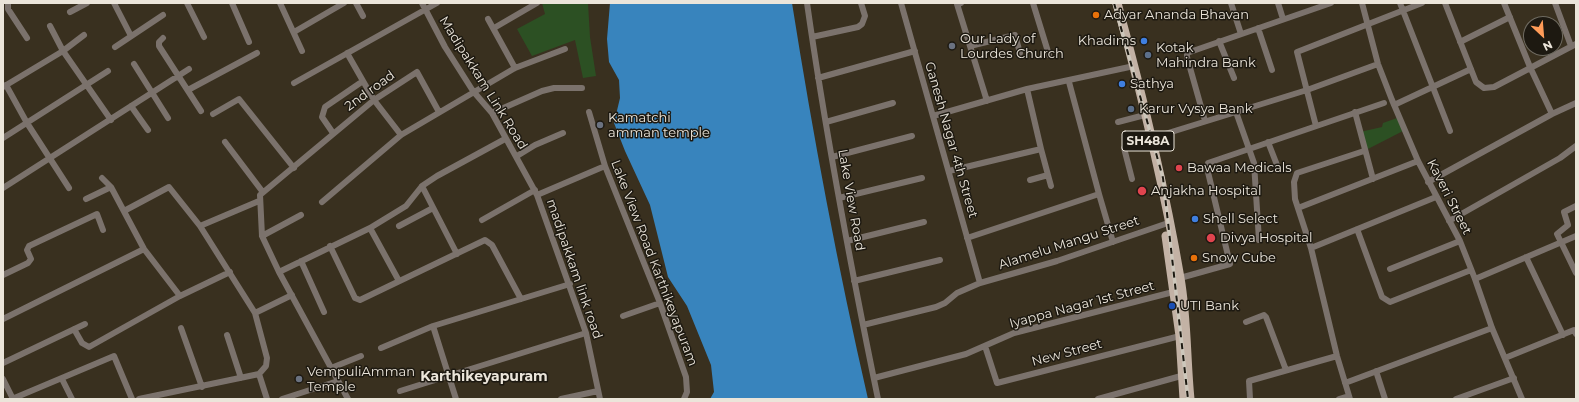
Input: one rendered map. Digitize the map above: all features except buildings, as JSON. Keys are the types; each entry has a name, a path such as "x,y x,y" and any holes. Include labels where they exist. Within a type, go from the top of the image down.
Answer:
{"main road":[{"name":"SH48A","path":"1111,3 1131,67 1150,138 1180,278 1178,290 1181,376 1184,399"},
{"name":"SH48A","path":"1116,3 1141,116 1150,138 1165,224 1185,320 1190,399"}],"street":[{"path":"70,12 87,3"},
{"path":"114,3 132,36"},
{"path":"187,3 204,37"},
{"path":"232,3 249,42"},
{"path":"280,3 302,51"},
{"path":"294,32 344,3"},
{"path":"356,3 363,16"},
{"name":"Madipakkam Link Road","path":"422,3 445,47 474,91 492,113 536,193"},
{"path":"294,83 437,3"},
{"path":"494,28 537,3"},
{"name":"Lake View Road","path":"807,3 818,78 839,198 878,399"},
{"path":"812,37 858,27 862,24 865,16 861,3"},
{"name":"Ganesh Nagar 4th Street","path":"901,3 980,283"},
{"path":"958,3 986,101"},
{"path":"1033,3 1049,55"},
{"path":"1231,3 1241,34"},
{"path":"1278,3 1283,19"},
{"name":"Kaveri Street","path":"1362,3 1378,64 1394,105 1428,182 1460,241 1472,270 1492,328 1522,399"},
{"path":"1400,3 1450,131"},
{"path":"1316,126 1297,52 1422,3"},
{"path":"1445,3 1476,82 1484,88 1494,87 1574,45 1555,3"},
{"path":"1504,3 1530,67 1552,114"},
{"path":"1205,121 1187,58 1187,53 1326,4"},
{"path":"6,8 27,38"},
{"path":"115,47 163,15"},
{"path":"1460,42 1510,17"},
{"path":"488,19 515,68"},
{"path":"50,26 63,51 111,120"},
{"path":"1258,28 1272,70"},
{"path":"69,188 4,86 63,51 84,35"},
{"path":"970,46 1015,35 1020,53"},
{"path":"163,38 159,42 158,46 201,111"},
{"path":"1219,41 1234,78"},
{"path":"322,202 401,135 515,68 565,49"},
{"path":"818,78 915,51"},
{"path":"188,90 257,53"},
{"path":"347,53 374,100 401,135"},
{"path":"134,64 168,118"},
{"path":"1132,179 1124,148 1127,145 1307,90 1378,64"},
{"path":"933,116 1027,89 1068,82 1131,67"},
{"path":"3,188 189,69"},
{"path":"1394,105 1471,69"},
{"path":"3,138 108,71"},
{"name":"2nd road","path":"262,191 294,168 333,133 374,100 417,72 439,112"},
{"path":"333,133 322,117 325,107 363,81"},
{"path":"1068,82 1113,242"},
{"path":"492,113 542,91 554,88 582,88"},
{"path":"1027,89 1051,186"},
{"path":"213,114 240,99 294,168"},
{"path":"826,122 893,103"},
{"path":"1180,278 1230,264 1207,168 1208,163 1384,103"},
{"path":"1428,182 1552,114 1576,103"},
{"path":"131,106 148,130"},
{"name":"Lake View Road Karthikeyapuram","path":"589,112 605,166 660,303 686,377 687,392 684,399"},
{"path":"1236,112 1254,163 1259,240"},
{"path":"1355,112 1364,151 1373,179"},
{"path":"1118,122 1141,116"},
{"path":"517,156 535,145 563,133"},
{"path":"832,157 912,136"},
{"path":"279,272 330,246 370,228 406,206 422,186 436,176 505,139"},
{"path":"225,142 262,191 260,195 262,236 279,272 348,399"},
{"path":"1268,142 1277,165"},
{"path":"1449,221 1560,158 1576,146"},
{"path":"949,171 1041,149"},
{"path":"1339,399 1350,398 1337,356 1310,248 1295,199 1294,182 1297,173 1364,151"},
{"path":"1298,208 1418,161"},
{"name":"madipakkam link road","path":"600,399 586,333 570,284 536,193 605,166"},
{"path":"1030,180 1048,175"},
{"path":"102,178 111,187 144,249 180,296"},
{"path":"839,198 922,178"},
{"path":"422,186 457,254"},
{"path":"86,199 111,187"},
{"path":"124,211 169,187 200,226 255,313 267,358 266,366 259,374 140,399"},
{"path":"482,220 536,193"},
{"path":"967,238 1099,194"},
{"path":"1310,248 1436,197"},
{"path":"200,226 260,201"},
{"path":"1576,206 1564,212 1568,226 1557,234 1576,273"},
{"path":"399,226 433,208"},
{"path":"4,272 29,262 31,259 28,250 29,246 97,214 103,230"},
{"path":"262,236 301,215"},
{"path":"847,241 924,222"},
{"name":"Alamelu Mangu Street","path":"863,325 936,307 946,303 957,293 980,283 1057,260 1165,224"},
{"path":"370,228 399,281"},
{"path":"1357,229 1382,298 1390,302 1472,270"},
{"path":"1475,279 1576,236"},
{"path":"330,246 357,299 360,300 485,240 492,245 521,299"},
{"path":"1390,269 1460,241"},
{"path":"3,319 144,249"},
{"path":"1526,257 1563,335"},
{"path":"854,281 940,260"},
{"path":"301,261 324,312"},
{"path":"74,329 82,343 89,347 180,296 230,272"},
{"path":"380,348 432,326 570,284"},
{"name":"Iyappa Nagar 1st Street","path":"874,378 966,354 1014,333 1178,290"},
{"path":"255,313 292,295"},
{"path":"623,316 660,303"},
{"path":"1246,322 1264,315 1266,317 1286,370"},
{"path":"3,363 84,324"},
{"path":"432,326 450,375 456,399"},
{"path":"181,328 202,387"},
{"path":"1345,383 1492,328"},
{"path":"1505,358 1563,335 1575,332"},
{"path":"400,390 586,333"},
{"path":"227,335 241,378"},
{"name":"New Street","path":"985,346 997,383 1180,336"},
{"path":"3,379 13,399 114,356 132,399"},
{"path":"331,368 361,356"},
{"path":"1250,399 1249,381 1337,356"},
{"path":"1376,371 1385,399"},
{"path":"259,374 267,399"},
{"path":"1098,399 1181,376"},
{"path":"62,378 72,399"},
{"path":"1456,399 1514,378"},
{"path":"282,399 338,381"},
{"path":"562,399 598,391"}],"green space":[{"path":"542,3 588,3 590,37 596,76 583,78 575,40 532,56 517,29 545,14"},
{"path":"1397,118 1403,131 1364,151 1360,132 1382,127 1383,123"}],"water":[{"path":"610,3 792,3 846,301 868,399 710,399 714,392 711,365 687,306 668,277 650,205 614,123 620,98 619,80 609,62 607,39"}],"railway":[{"path":"1114,3 1163,178 1188,399"}],"place":[{"name":"Adyar Ananda Bhavan","path":"1096,15"},
{"name":"Khadims","path":"1144,41"},
{"name":"Our Lady of Lourdes Church","path":"952,46"},
{"name":"Kotak Mahindra Bank","path":"1148,55"},
{"name":"Sathya","path":"1122,84"},
{"name":"Karur Vysya Bank","path":"1131,109"},
{"name":"Kamatchi amman temple","path":"600,125"},
{"name":"Bawaa Medicals","path":"1179,168"},
{"name":"Anjakha Hospital","path":"1142,191"},
{"name":"Shell Select","path":"1195,219"},
{"name":"Divya Hospital","path":"1211,238"},
{"name":"Snow Cube","path":"1194,258"},
{"name":"UTI Bank","path":"1172,306"},
{"name":"VempuliAmman Temple","path":"299,379"}],"district":[{"name":"Karthikeyapuram","path":"484,377"}]}
